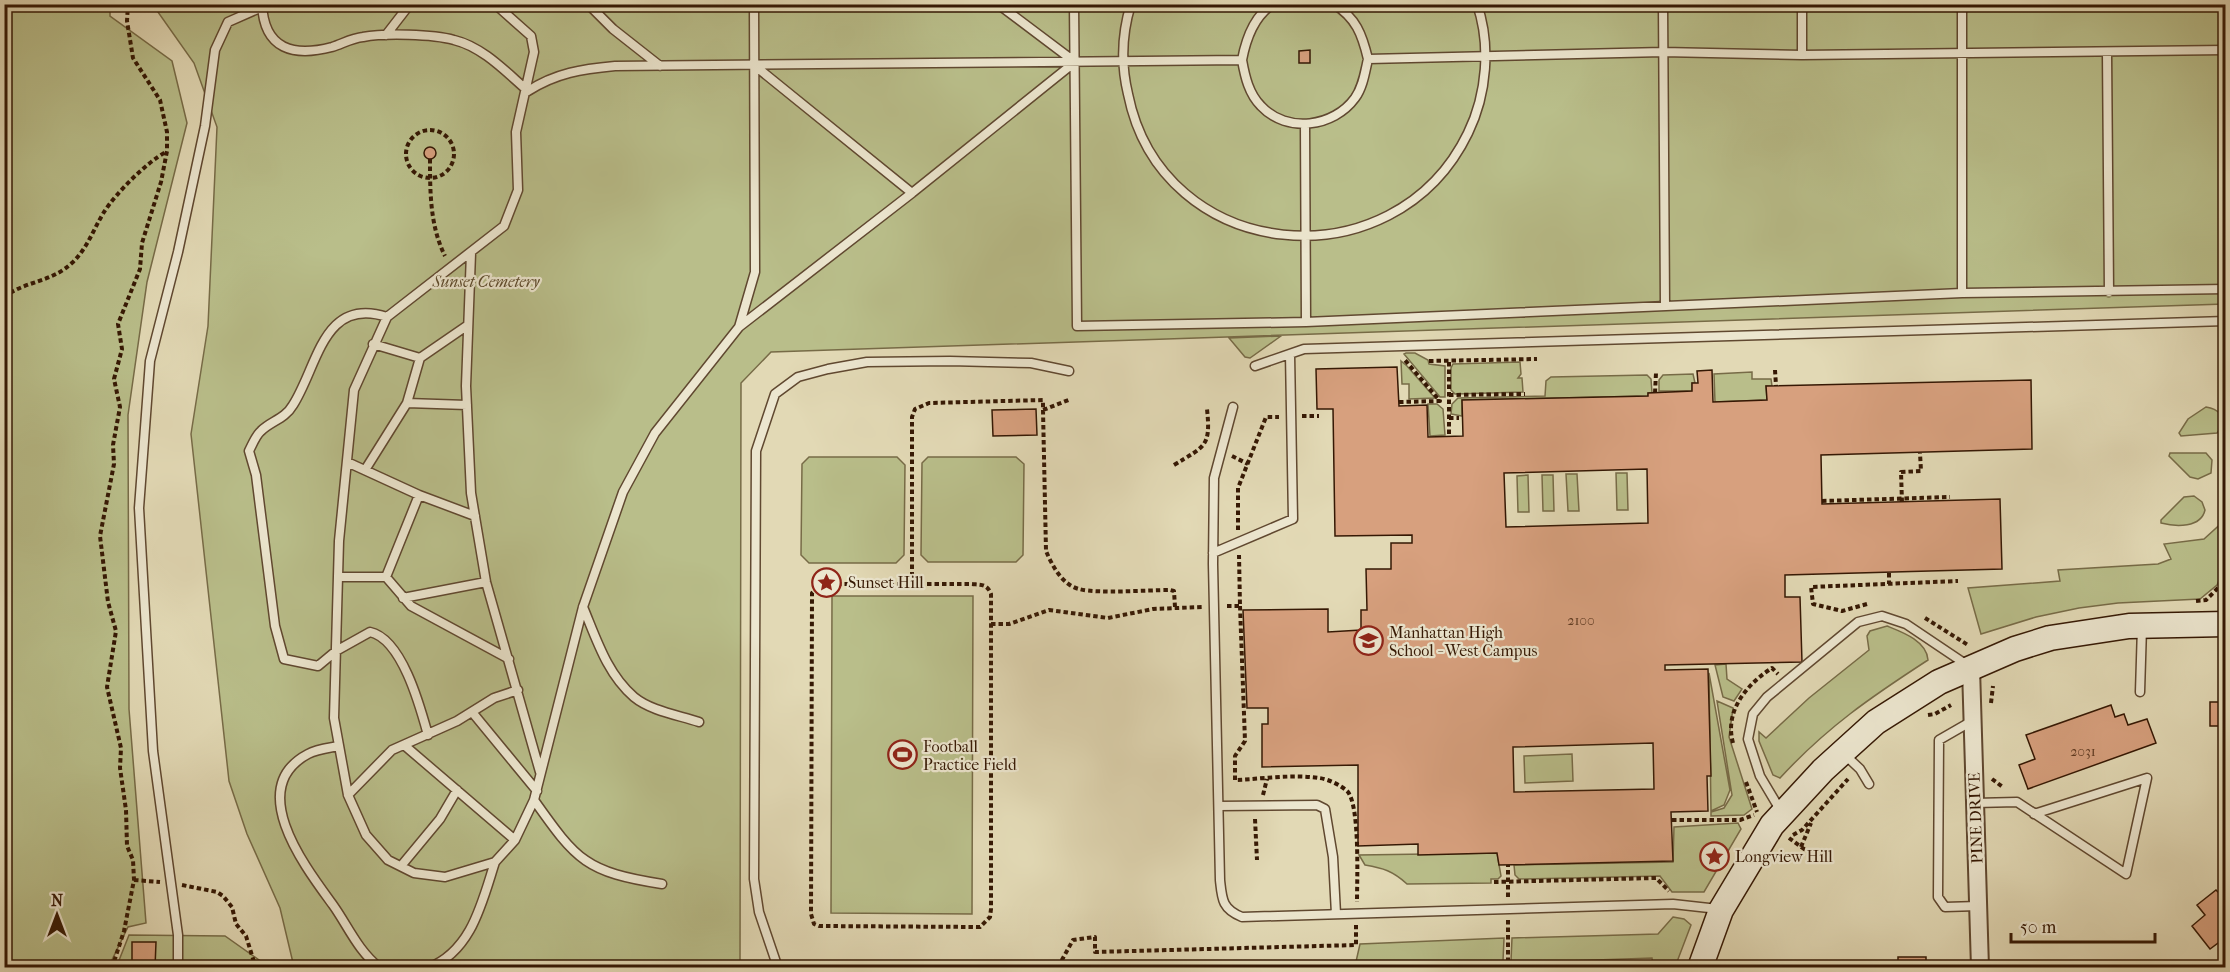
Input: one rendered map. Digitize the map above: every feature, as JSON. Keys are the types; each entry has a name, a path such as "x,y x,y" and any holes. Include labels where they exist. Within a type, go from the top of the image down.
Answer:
{"street":[{"path":"1700,968 1721,910 1772,825 1782,813 1876,722 1940,682 1969,656 2082,631 2142,625 2226,624"},
{"name":"PINE DRIVE","path":"1969,656 1980,968"}],"lane":[{"path":"386,35 411,4"},
{"path":"495,4 531,36 534,52 528,92 516,132 518,190 504,226 387,317 354,390 338,577 334,718 348,795 366,835 388,860 414,873 445,877 495,862"},
{"path":"588,4 613,29 660,66"},
{"path":"739,327 754,272 754,4"},
{"path":"998,4 1074,62"},
{"path":"1074,4 1077,327 1306,322 1962,293 2226,289"},
{"path":"1131,4 1125,34 1123,62 1130,105 1137,127 1161,167 1177,185 1215,214 1236,224 1282,236 1306,237 1341,233 1375,223 1396,212 1433,183 1449,165 1472,125 1484,79 1484,32 1477,4"},
{"path":"1273,4 1256,23 1245,44 1242,60 1245,79 1262,107 1273,115 1305,125 1334,116 1354,100 1360,89 1368,59 1360,31 1354,21 1334,4"},
{"path":"1663,4 1665,305"},
{"path":"1802,4 1802,55"},
{"path":"1962,4 1962,293"},
{"path":"178,968 178,935 153,751 139,508 150,361 178,252 205,126 214,50 228,22 262,6 267,27 277,44 295,52 313,52 361,37 386,35 452,39 482,52 528,92"},
{"path":"1368,59 1663,52 1802,55 2226,50"},
{"path":"2107,52 2109,292"},
{"path":"528,92 547,79 576,69 660,66 1242,60"},
{"path":"428,968 439,963 455,950 476,921 495,862 515,840 536,796 583,607 622,492 650,442 689,387 739,327 912,193 1074,62"},
{"path":"754,66 912,193"},
{"path":"1305,125 1306,322"},
{"path":"471,253 467,405 471,493 486,582 519,690 541,775"},
{"path":"387,317 369,311 346,317 337,324 320,346 293,406 283,418 260,431 249,451 256,475 275,626 284,659 318,666 336,651 370,632 380,634 394,649 403,667 417,698 428,735"},
{"path":"1255,366 1304,349 2226,321"},
{"path":"365,470 407,403 420,358 468,325"},
{"path":"373,344 420,358"},
{"path":"1212,553 1293,519 1287,355"},
{"path":"778,968 759,912 754,879 756,451 761,429 775,393 798,377 867,362 1031,363 1068,371"},
{"path":"407,403 467,405"},
{"path":"1233,407 1214,477 1212,553 1222,902 1229,912 1242,917 1673,904 1721,910"},
{"path":"347,462 419,495 475,516"},
{"path":"386,577 419,495"},
{"path":"338,577 386,577"},
{"path":"386,577 403,598 430,617 508,659"},
{"path":"403,598 486,582"},
{"path":"583,607 605,660 634,696 657,709 699,722"},
{"path":"1782,813 1760,776 1748,738 1753,714 1767,697 1858,622 1882,616 1906,624 1969,656"},
{"path":"2140,692 2142,625"},
{"path":"348,795 392,750 428,735 494,698 519,690"},
{"path":"472,712 536,796 563,841 581,860 620,878 662,884"},
{"path":"1972,721 1939,740 1938,897 1946,907 1978,906"},
{"path":"404,745 515,840"},
{"path":"339,746 310,753 298,760 283,782 279,795 280,808 289,836 311,875 358,945 380,968"},
{"path":"1843,752 1869,784"},
{"path":"1975,803 2017,802 2034,814 2126,873 2147,778 2034,814"},
{"path":"401,866 440,819 457,790"},
{"path":"1219,806 1317,805 1325,809 1333,857 1336,914"}],"path":[{"path":"112,968 124,931 134,880 133,860 128,846 126,828 121,748 107,687 116,631 108,602 100,536 114,464 113,446 120,407 114,379 122,349 118,324 140,269 142,243 161,182 167,151 167,132 160,100 133,58 127,21 128,4"},
{"path":"421,130 441,130 454,144 454,163 440,177 430,177 419,176 406,163 407,143 421,130"},
{"path":"4,297 23,285 59,275 84,250 104,212 124,185 145,170 155,158 167,151"},
{"path":"430,159 435,229 439,245 451,267"},
{"path":"1394,346 1449,409"},
{"path":"1429,362 1537,359"},
{"path":"1449,362 1449,436"},
{"path":"1775,370 1776,386"},
{"path":"1655,393 1656,373"},
{"path":"1449,395 1525,394"},
{"path":"1043,411 1071,399"},
{"path":"912,584 912,417 915,409 929,403 1043,400 1046,551 1054,567 1064,580 1079,589 1174,591 1175,607"},
{"path":"1399,402 1440,401"},
{"path":"1174,465 1203,447 1209,432 1207,409"},
{"path":"1058,968 1072,940 1080,938 1095,937 1095,952 1356,945 1356,826 1353,805 1347,792 1333,782 1319,778 1235,780 1235,756 1245,741 1238,488 1266,417 1319,416"},
{"path":"1449,418 1459,418"},
{"path":"1901,500 1900,472 1920,471 1920,453"},
{"path":"1822,501 1950,497"},
{"path":"1888,573 1889,584"},
{"path":"2206,600 2219,588 2226,573"},
{"path":"1872,604 1842,611 1813,604 1811,586 1958,581"},
{"path":"822,584 985,585 991,594 991,624 990,917 980,927 819,926 814,924 812,914 812,593 822,584"},
{"path":"991,624 1009,624 1049,610 1108,618 1175,607 1240,606"},
{"path":"1924,617 1969,656"},
{"path":"1990,706 1993,686"},
{"path":"1989,772 1993,782 2007,790"},
{"path":"1672,820 1740,820 1755,815 1747,825"},
{"path":"1801,847 1812,819"},
{"path":"1789,838 1801,847 1829,857"},
{"path":"1494,882 1656,878 1672,894"},
{"path":"217,892 232,907 237,924 246,936 254,962 262,968"},
{"path":"1508,945 1508,968"}],"green space":[{"path":"5,4 110,5 110,16 172,61 187,123 147,282 128,415 129,709 146,923 128,927 111,962 111,967 5,967"},
{"name":"Sunset Cemetery","path":"153,5 2225,5 2225,304 771,352 741,383 740,967 294,967 280,908 247,834 229,781 191,434 208,326 217,127 194,63"},
{"path":"1281,336 1250,358 1245,357 1229,338"},
{"path":"1415,353 1428,360 1429,364 1445,366 1445,397 1440,397 1404,354"},
{"path":"1401,361 1435,398 1409,399 1409,384 1402,384"},
{"path":"1520,362 1521,374 1518,378 1522,378 1523,392 1455,394 1451,390 1453,364"},
{"path":"1752,372 1752,379 1771,379 1772,386 1766,386 1767,400 1715,402 1714,374"},
{"path":"1693,374 1695,383 1692,383 1692,391 1659,391 1659,380 1663,375"},
{"path":"1647,375 1651,379 1652,393 1648,393 1648,396 1462,400 1462,416 1451,414 1452,404 1458,398 1545,396 1546,381 1551,377"},
{"path":"1428,404 1437,404 1443,409 1445,435 1430,436"},
{"path":"2206,407 2214,409 2221,416 2222,427 2217,433 2181,436 2179,433 2188,419"},
{"path":"2170,453 2206,453 2212,460 2211,473 2198,479 2190,477 2169,456"},
{"path":"809,457 897,457 905,465 904,555 896,563 809,563 801,555 802,464"},
{"path":"928,457 1016,457 1024,464 1023,555 1016,562 928,562 921,555 922,463"},
{"path":"1616,473 1627,473 1628,510 1617,510"},
{"path":"1566,474 1577,474 1579,511 1568,511"},
{"path":"1528,475 1529,512 1518,512 1517,476"},
{"path":"1542,475 1553,475 1554,511 1543,511"},
{"path":"2194,496 2202,502 2205,510 2199,520 2187,525 2161,523 2161,520 2184,497"},
{"path":"2225,520 2225,567 2217,585 2200,599 2118,603 2079,608 2036,617 1981,634 1968,588 2060,581 2058,570 2158,564 2171,559 2164,544 2204,539"},
{"name":"Football Practice Field","path":"832,596 973,596 972,914 831,913"},
{"path":"1887,626 1919,642 1927,653 1928,660 1832,728 1780,778 1773,775 1759,741 1759,732 1766,738 1809,698 1869,650 1867,636 1870,631"},
{"path":"1726,664 1727,679 1742,689 1734,701 1723,697 1715,665"},
{"path":"1709,673 1730,790 1724,805 1711,811"},
{"path":"1717,701 1733,708 1729,737 1752,809 1744,815 1711,816 1711,812 1724,808 1732,795"},
{"path":"1572,754 1573,781 1525,783 1524,756"},
{"path":"1738,823 1741,829 1704,892 1672,892 1660,876 1519,879 1515,875 1514,865 1673,862 1674,827"},
{"path":"1497,853 1501,876 1498,879 1491,879 1491,883 1407,884 1388,871 1365,865 1359,855"},
{"path":"1673,917 1684,919 1691,925 1675,967 1653,967 1652,958 1568,961 1567,968 1560,967 1559,961 1511,961 1512,938 1658,934"},
{"path":"129,935 225,936 269,967 116,968"},
{"path":"1504,938 1503,961 1488,962 1488,967 1481,967 1481,963 1355,966 1360,944"}],"building":[{"path":"1310,50 1310,63 1299,63 1299,51"},
{"path":"432,147 435,148 435,158 428,159 425,158 424,151 425,148"},
{"path":"1397,367 1399,406 1427,405 1428,437 1463,436 1462,400 1648,396 1648,393 1692,391 1692,383 1698,383 1697,371 1712,370 1713,402 1767,400 1766,386 2031,380 2032,449 1821,455 1822,504 2000,499 2002,569 1785,575 1785,597 1800,597 1802,662 1665,665 1665,670 1708,669 1711,776 1707,776 1708,811 1671,812 1673,861 1499,865 1497,853 1418,855 1418,844 1358,846 1358,765 1262,767 1262,724 1268,724 1268,708 1247,708 1243,610 1328,609 1328,632 1361,630 1361,610 1367,610 1366,569 1391,569 1391,543 1412,543 1412,535 1335,536 1333,409 1317,409 1316,369","holes":["1647,469 1648,523 1506,527 1504,473","1653,743 1654,789 1514,792 1513,747"]},
{"path":"1036,409 1037,435 993,436 992,410"},
{"path":"2210,702 2226,702 2226,726 2210,726"},
{"path":"2111,705 2115,717 2124,714 2128,725 2147,719 2156,743 2028,789 2019,765 2035,759 2026,735"},
{"path":"2216,890 2226,900 2226,937 2210,949 2192,926 2205,915 2197,905"},
{"path":"132,942 156,942 155,968 132,968"},
{"path":"1898,957 1926,957 1926,968 1898,968"}],"place":[{"name":"Sunset Hill","path":"827,582"},
{"name":"Manhattan High School - West Campus","path":"1368,641"},
{"name":"Football Practice Field","path":"902,755"},
{"name":"Longview Hill","path":"1714,856"}]}
